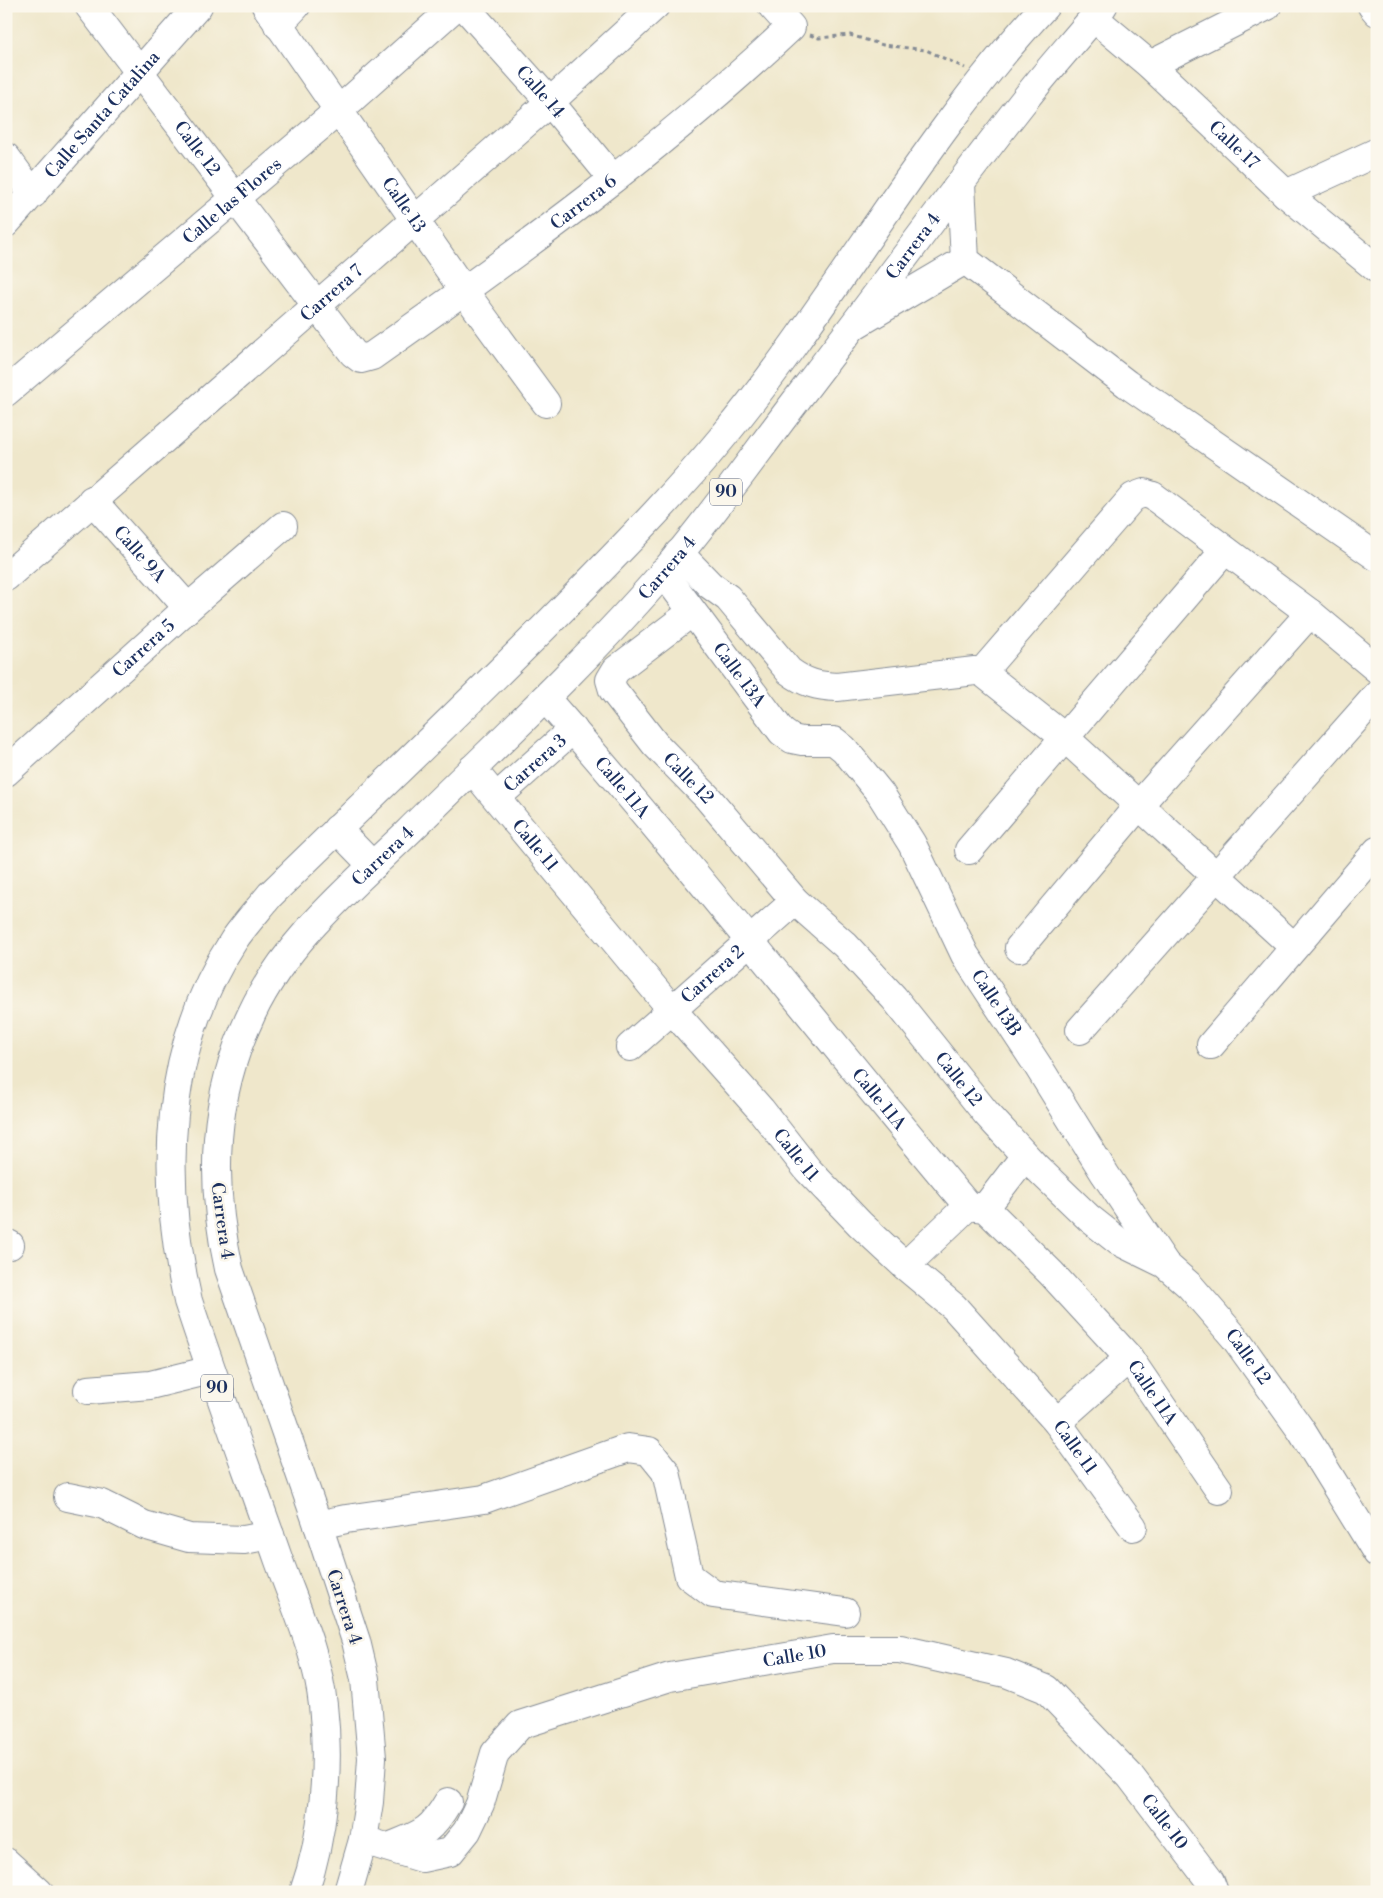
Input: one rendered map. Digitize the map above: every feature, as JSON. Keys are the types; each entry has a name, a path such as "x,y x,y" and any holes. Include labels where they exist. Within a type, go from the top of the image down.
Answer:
{"main road":[{"name":"Calle 12","path":"90,6 353,353 362,359"},
{"name":"Calle Santa Catalina","path":"6,224 198,6"},
{"name":"Calle las Flores","path":"6,392 338,111 456,6"},
{"name":"Calle 14","path":"464,6 550,102 613,179"},
{"path":"772,6 791,27"},
{"name":"90","path":"304,1892 318,1836 323,1796 326,1745 323,1704 306,1637 188,1301 178,1257 173,1218 172,1134 184,1051 198,1009 214,974 235,938 270,895 510,662 692,474 786,355 985,77 1045,6"},
{"path":"1150,65 1267,6"},
{"path":"1372,6 1377,12"},
{"name":"Calle 13","path":"280,12 338,111 464,291 546,403"},
{"name":"Carrera 7","path":"6,576 550,102 638,12"},
{"name":"Calle 17","path":"1099,12 1150,65 1286,194 1377,269"},
{"name":"Carrera 4","path":"348,1892 363,1840 369,1802 372,1758 365,1679 356,1641 318,1525 256,1353 229,1269 219,1225 216,1178 218,1128 224,1089 236,1051 252,1013 268,984 294,948 373,866 545,698 676,556 855,325 1027,96 1099,12"},
{"name":"Carrera 6","path":"362,359 372,356 464,291 613,179 758,59 791,27"},
{"path":"1286,194 1377,152"},
{"path":"6,157 34,194"},
{"path":"961,184 966,260 1127,384 1377,557"},
{"path":"855,325 966,260"},
{"path":"982,672 1133,497 1144,493 1153,496 1310,612 1377,669"},
{"name":"Calle 9A","path":"92,500 188,608"},
{"name":"Carrera 5","path":"11,759 282,526"},
{"path":"969,850 1225,550"},
{"path":"676,556 728,598 789,671 801,680 814,686 837,687 975,671 982,672 1064,737 1294,947"},
{"name":"Calle 13A","path":"676,556 692,612 782,732 792,739 802,741 834,741"},
{"name":"Calle 12","path":"692,612 616,670 610,680 613,690 655,744 707,797 795,901 845,945 894,998 986,1113 1025,1156 1104,1230 1118,1241 1165,1264 1190,1286 1235,1338 1301,1430 1377,1552"},
{"path":"1019,948 1139,805 1310,612"},
{"path":"1080,1030 1377,695"},
{"name":"Calle 11A","path":"545,698 752,941 876,1097 977,1207 1051,1273 1128,1358 1219,1490"},
{"name":"Carrera 3","path":"496,797 573,729"},
{"name":"Calle 13B","path":"834,741 844,749 885,800 912,844 965,955 1165,1264"},
{"name":"Calle 11","path":"472,769 673,1011 761,1110 808,1170 860,1224 905,1266 954,1307 1056,1422 1133,1527"},
{"path":"337,829 373,866"},
{"path":"1211,1045 1377,851"},
{"name":"Carrera 2","path":"630,1047 673,1011 795,901"},
{"path":"905,1266 977,1207 1025,1156"},
{"path":"1056,1422 1128,1358"},
{"path":"88,1390 150,1385 211,1370"},
{"path":"318,1525 346,1519 484,1499 628,1448 649,1451 666,1472 689,1576 712,1594 845,1612"},
{"path":"68,1497 102,1504 144,1525 189,1538 244,1540 270,1535"},
{"name":"Calle 10","path":"363,1840 422,1858 450,1852 467,1831 480,1804 495,1753 520,1725 670,1677 833,1649 900,1649 1006,1674 1046,1689 1130,1776 1210,1881 1214,1892"},
{"path":"389,1847 427,1831 436,1822 448,1802"},
{"path":"6,1862 39,1892"}],"path":[{"path":"791,27 820,38 850,35 883,45 926,50 985,77"}]}
